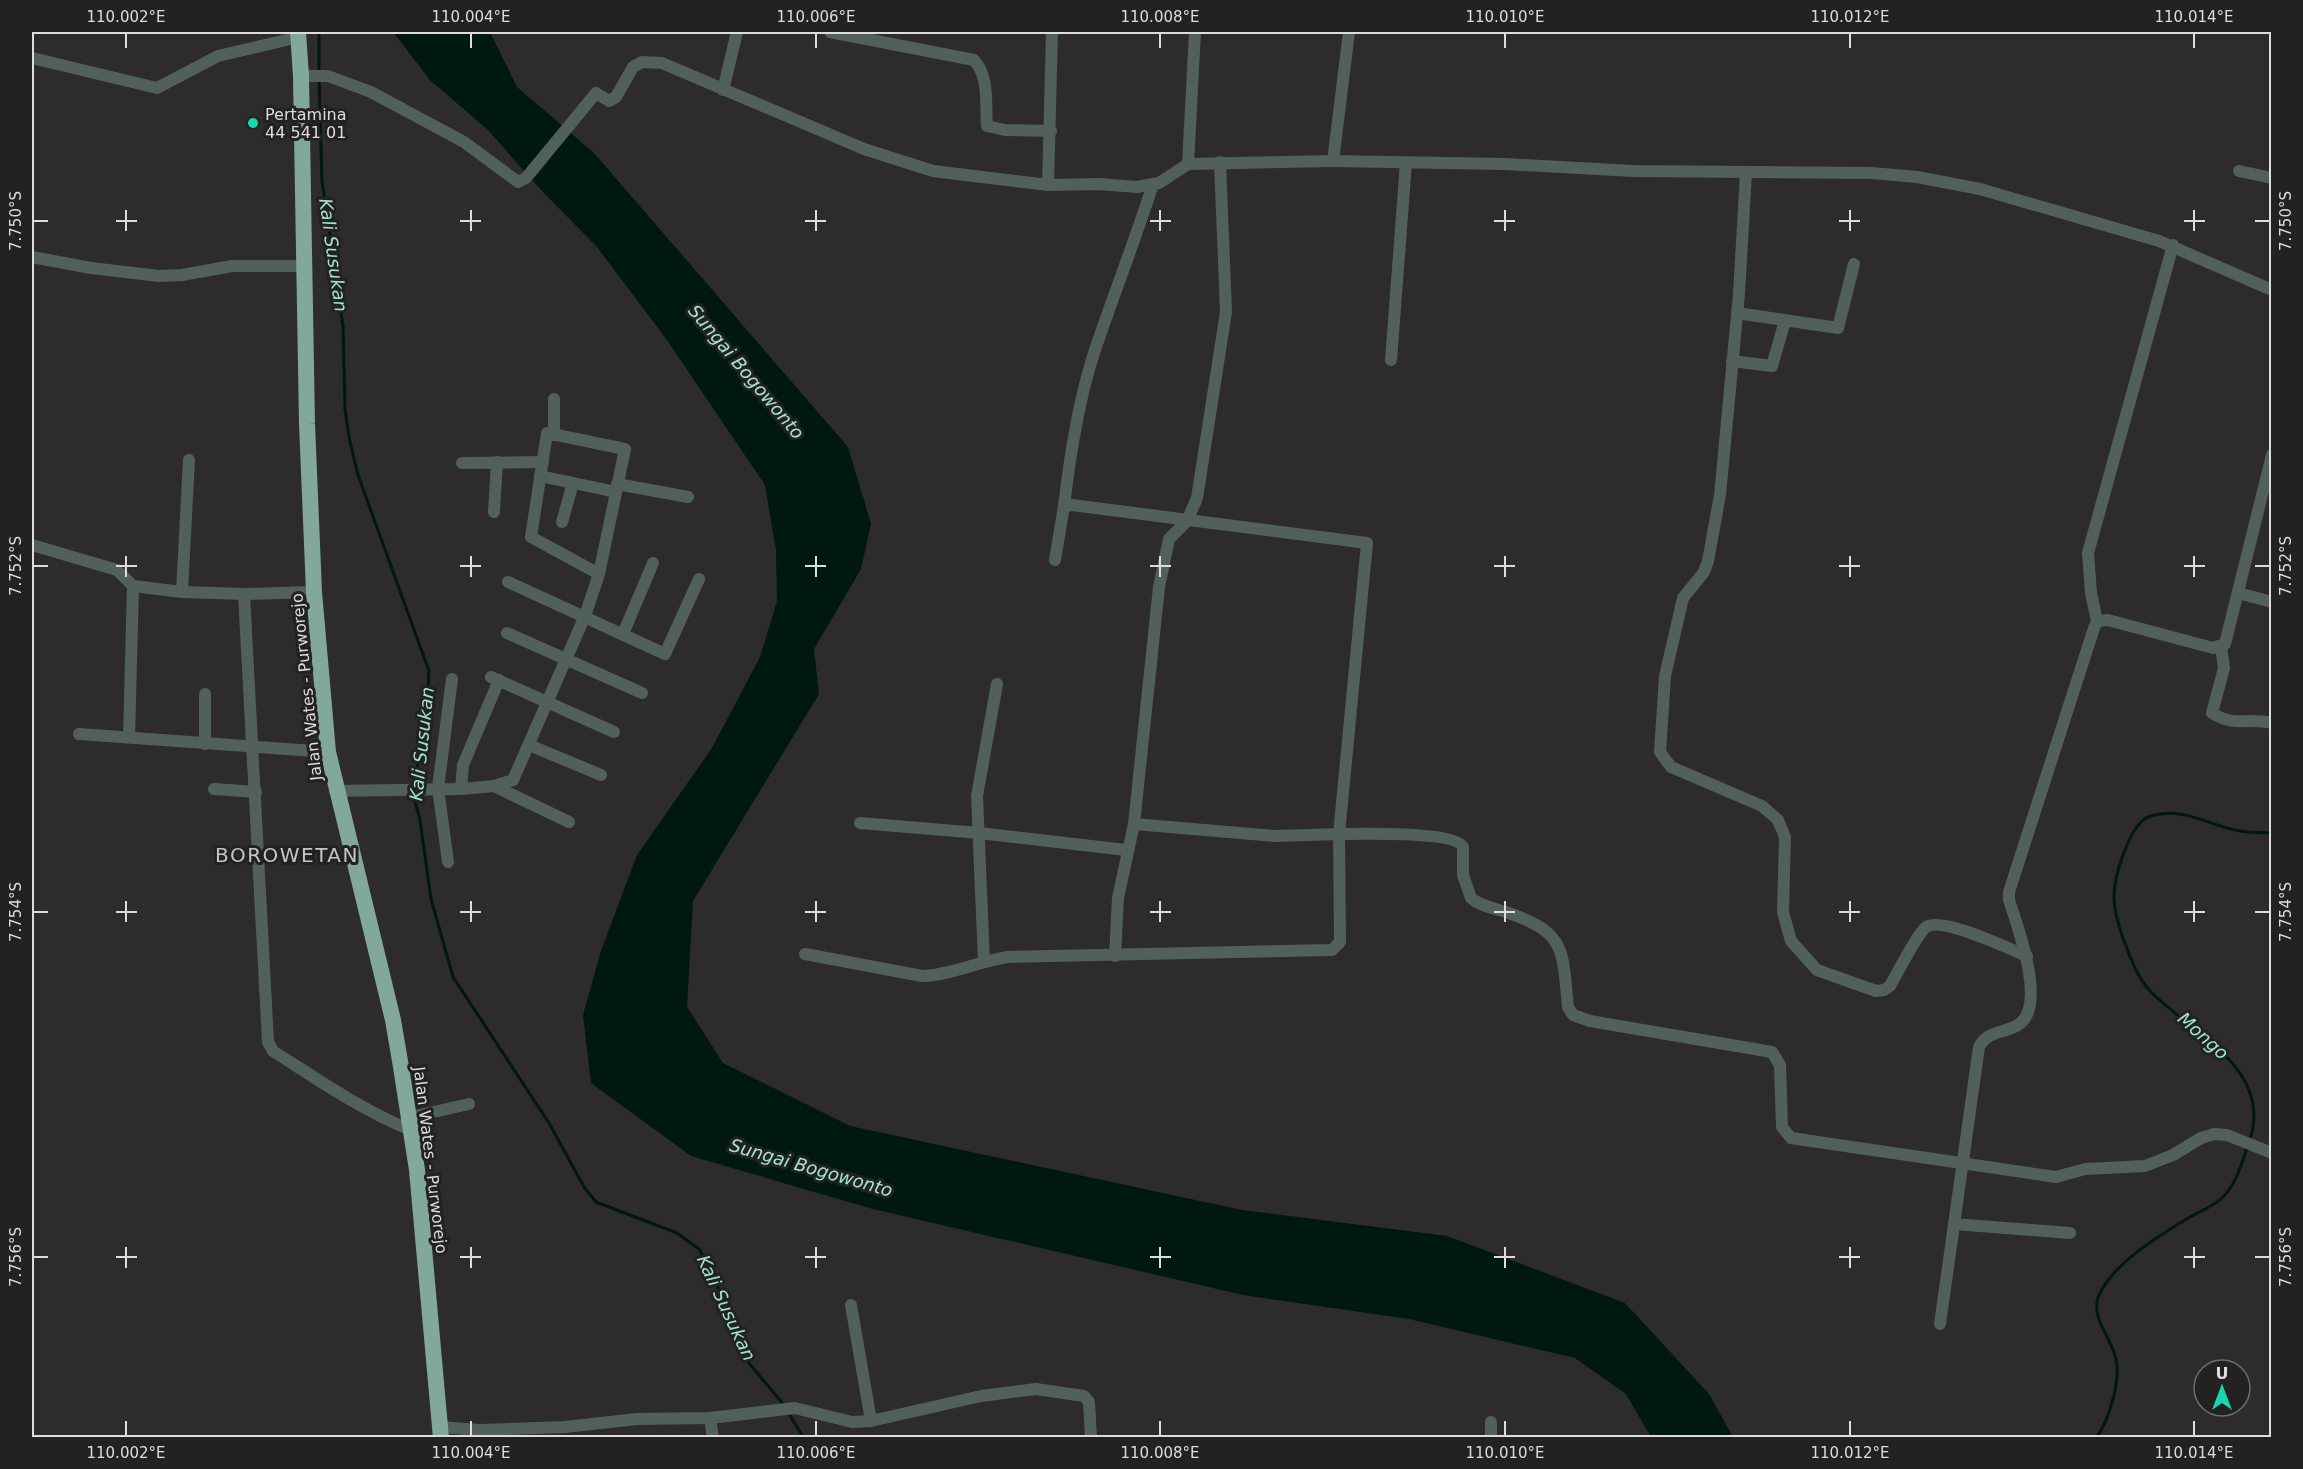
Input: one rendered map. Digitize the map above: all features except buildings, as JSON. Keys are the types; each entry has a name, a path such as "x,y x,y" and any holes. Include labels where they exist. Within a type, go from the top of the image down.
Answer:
{"highway":[{"name":"Jalan Wates - Purworejo","path":"298,34 306,76 304,266 314,592 328,752 335,791 352,848 393,1020 417,1170 441,1432"}],"street":[{"path":"723,90 737,32"},
{"path":"830,32 974,60 981,68 984,80 987,126 1005,130 1051,131"},
{"path":"1048,185 1052,32"},
{"path":"1188,164 1195,32"},
{"path":"1333,161 1348,32"},
{"path":"32,58 157,88 218,56 298,34"},
{"path":"306,76 328,76 371,92 464,142 516,182 526,178 596,93 609,101 616,97 633,67 650,61 662,63 864,149 933,171 1048,185 1099,184 1137,187 1153,184 1188,164 1220,162 1333,161 1746,173 1872,172 1946,181 2042,205 2173,245 2271,290"},
{"path":"1115,956 1118,898 1126,850 1134,824 1159,587 1169,539 1187,521 1197,498 1226,312 1220,162"},
{"path":"1390,360 1406,163"},
{"path":"2239,171 2271,178"},
{"path":"1746,173 1737,313 1720,495 1708,561 1704,572 1683,598 1665,675 1659,752 1671,767 1762,807 1778,820 1785,837 1783,912 1788,930 1798,950 1824,974 1876,991 1884,990 1890,986 1924,929 1934,924 1958,929 2026,956"},
{"path":"1055,560 1069,459 1093,355 1130,258 1153,184"},
{"path":"1940,1324 1979,1047 1988,1036 2015,1027 2024,1021 2030,1001 2026,956 2009,892 2097,621 2091,593 2088,553 2173,245"},
{"path":"32,257 91,268 159,276 182,275 232,266 304,266"},
{"path":"1737,313 1838,328 1854,264"},
{"path":"1732,361 1772,366 1785,321"},
{"path":"554,399 554,435"},
{"path":"335,791 461,789 494,786 513,780 585,616 599,574 625,449 547,433 531,537 599,574"},
{"path":"2097,621 2120,621 2212,648 2221,646 2227,641 2271,455"},
{"path":"183,592 189,460"},
{"path":"494,512 497,462"},
{"path":"462,463 543,462"},
{"path":"540,476 573,483 688,497"},
{"path":"562,522 573,483"},
{"path":"805,954 922,976 947,973 984,961 1052,955 1115,956 1335,949 1340,942 1339,834 1367,543 1187,521 1083,505 1064,506"},
{"path":"32,545 117,570 132,585 183,592 244,594 314,592"},
{"path":"623,634 653,562"},
{"path":"508,582 665,654 699,579"},
{"path":"129,737 132,585"},
{"path":"2238,593 2271,602"},
{"path":"244,594 265,1001 270,1047 343,1096 383,1118 408,1124 469,1104"},
{"path":"507,633 642,693"},
{"path":"2221,646 2224,668 2212,713 2236,723 2250,720 2271,723"},
{"path":"461,789 463,765 495,678 614,732"},
{"path":"448,862 438,788 452,679"},
{"path":"984,961 977,796 997,684"},
{"path":"205,694 205,744"},
{"path":"79,734 328,752"},
{"path":"529,745 601,775"},
{"path":"494,786 568,822"},
{"path":"214,789 256,792"},
{"path":"860,823 979,832 1126,850"},
{"path":"1134,824 1276,836 1403,834 1458,841 1462,847 1463,875 1471,898 1540,925 1556,940 1562,952 1568,1007 1573,1015 1590,1021 1772,1052 1780,1065 1782,1127 1791,1138 2063,1178 2085,1169 2145,1166 2173,1155 2202,1137 2214,1134 2227,1135 2271,1153"},
{"path":"1953,1224 2070,1233"},
{"path":"851,1305 871,1421"},
{"path":"441,1432 480,1430 565,1432 638,1419 710,1418 795,1408 852,1422 871,1421 981,1396 1035,1389 1084,1396 1089,1402 1091,1437"},
{"path":"710,1418 713,1437"},
{"path":"1491,1422 1491,1437"}],"water":[{"name":"Sungai Bogowonto","path":"393,32 490,32 517,87 594,153 848,447 871,524 861,569 814,649 819,694 693,901 687,1007 723,1063 850,1126 1242,1210 1447,1236 1625,1303 1709,1394 1733,1437 1651,1437 1626,1394 1575,1358 1409,1319 1243,1295 869,1208 691,1156 591,1083 583,1015 601,951 637,855 712,748 760,657 777,601 776,550 765,485 667,340 597,247 541,190 488,130 430,80"}],"waterway":[{"name":"Kali Susukan","path":"319,32 319,73"},
{"name":"Kali Susukan","path":"319,79 322,181 343,326 345,409 349,437 358,475 429,671 427,707 414,787"},
{"name":"Kali Susukan","path":"413,794 420,820 431,899 453,977 549,1123 584,1187 596,1202 677,1233 699,1249 712,1272 748,1362 784,1405"},
{"name":"Mongo","path":"2249,1142 2254,1117 2251,1095 2241,1075 2226,1056 2153,994 2143,981 2132,961 2119,926 2114,897 2116,877 2123,855 2130,838 2146,818 2174,813 2229,829 2272,833"},
{"name":"Mongo","path":"2096,1438 2109,1411 2117,1378 2116,1359 2098,1317 2097,1300 2101,1291 2128,1259 2164,1233 2223,1197 2235,1180 2247,1148"},
{"name":"Kali Susukan","path":"789,1414 804,1438"}],"place":[{"name":"Pertamina 44 541 01","path":"253,123"}],"district":[{"name":"BOROWETAN","path":"287,855"}]}
